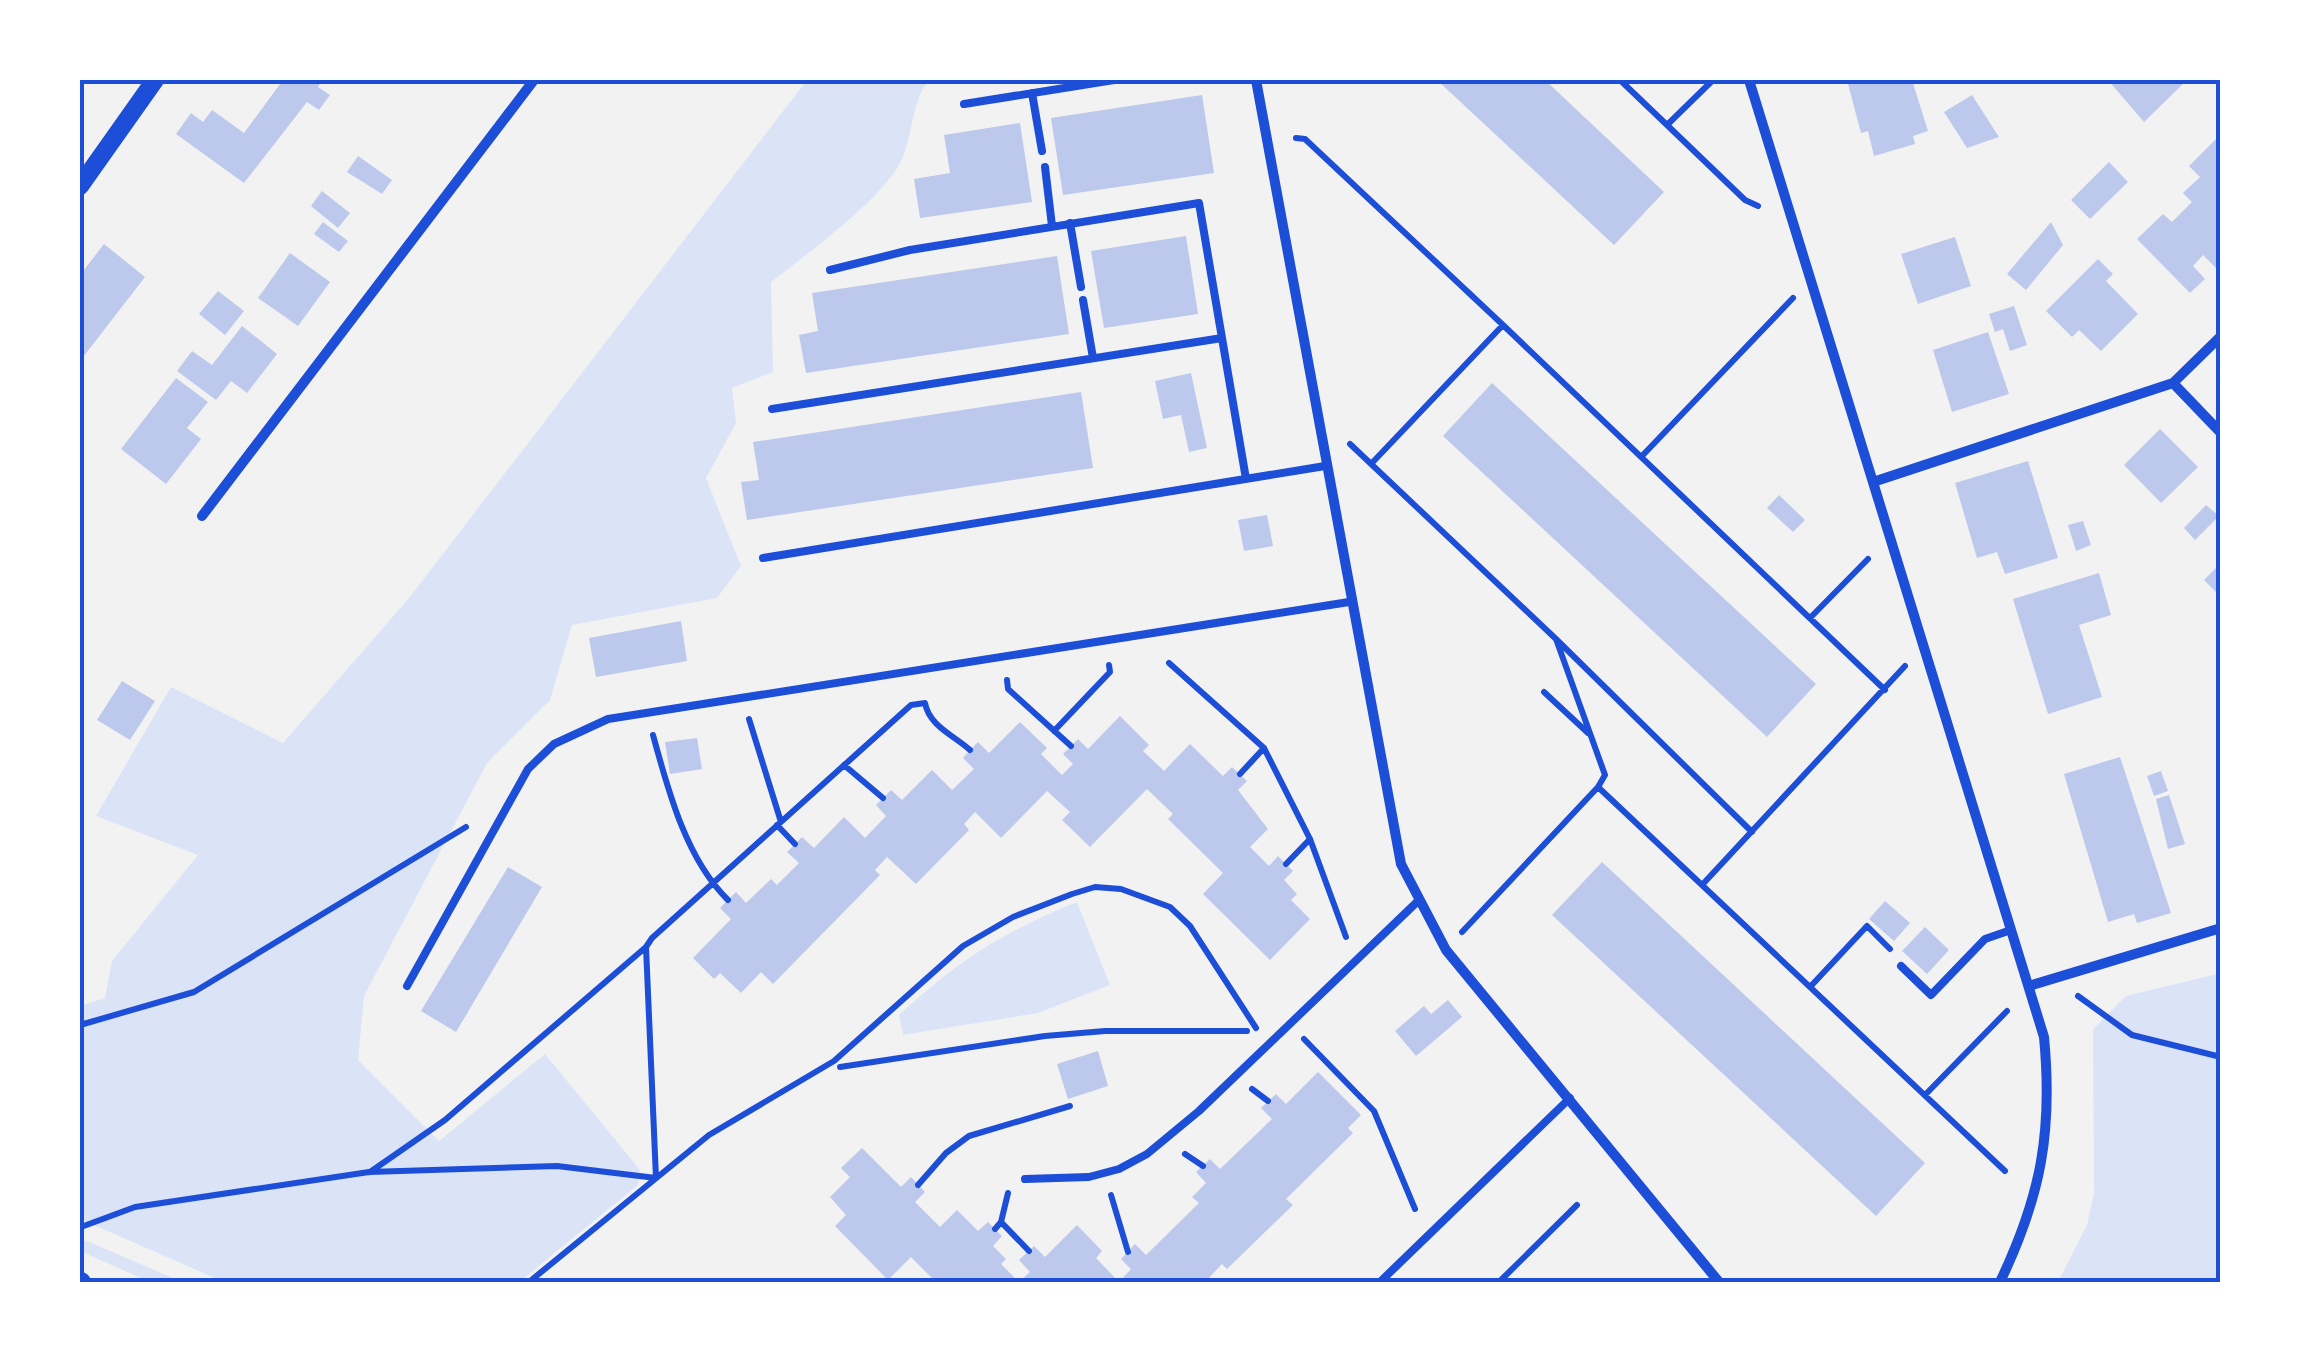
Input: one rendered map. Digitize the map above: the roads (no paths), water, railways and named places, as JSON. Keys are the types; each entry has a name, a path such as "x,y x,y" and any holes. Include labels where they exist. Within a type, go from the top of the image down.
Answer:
{"street":[{"path":"80,186 155,80"},
{"path":"202,516 534,80"},
{"path":"1256,80 1401,864 1417,902 1446,950 1719,1282"},
{"path":"1749,80 2044,1037 2047,1134 2027,1225 2000,1282"},
{"path":"1873,482 2173,383 2221,336"},
{"path":"2173,383 2221,433"},
{"path":"2029,986 2221,928"}],"lane":[{"path":"964,104 1114,80"},
{"path":"1032,93 1042,151"},
{"path":"1045,166 1052,226"},
{"path":"830,270 910,250 1198,203 1246,479"},
{"path":"1070,223 1081,287"},
{"path":"1083,300 1092,358"},
{"path":"772,409 1222,338"},
{"path":"763,558 1325,466"},
{"path":"407,986 528,769 554,744 581,728 649,713 1350,602"},
{"path":"1025,1179 1089,1177 1119,1170 1146,1154 1199,1111 1417,902"},
{"path":"1901,966 1931,994 1985,939 2011,930"},
{"path":"1380,1282 1570,1098"}]}
